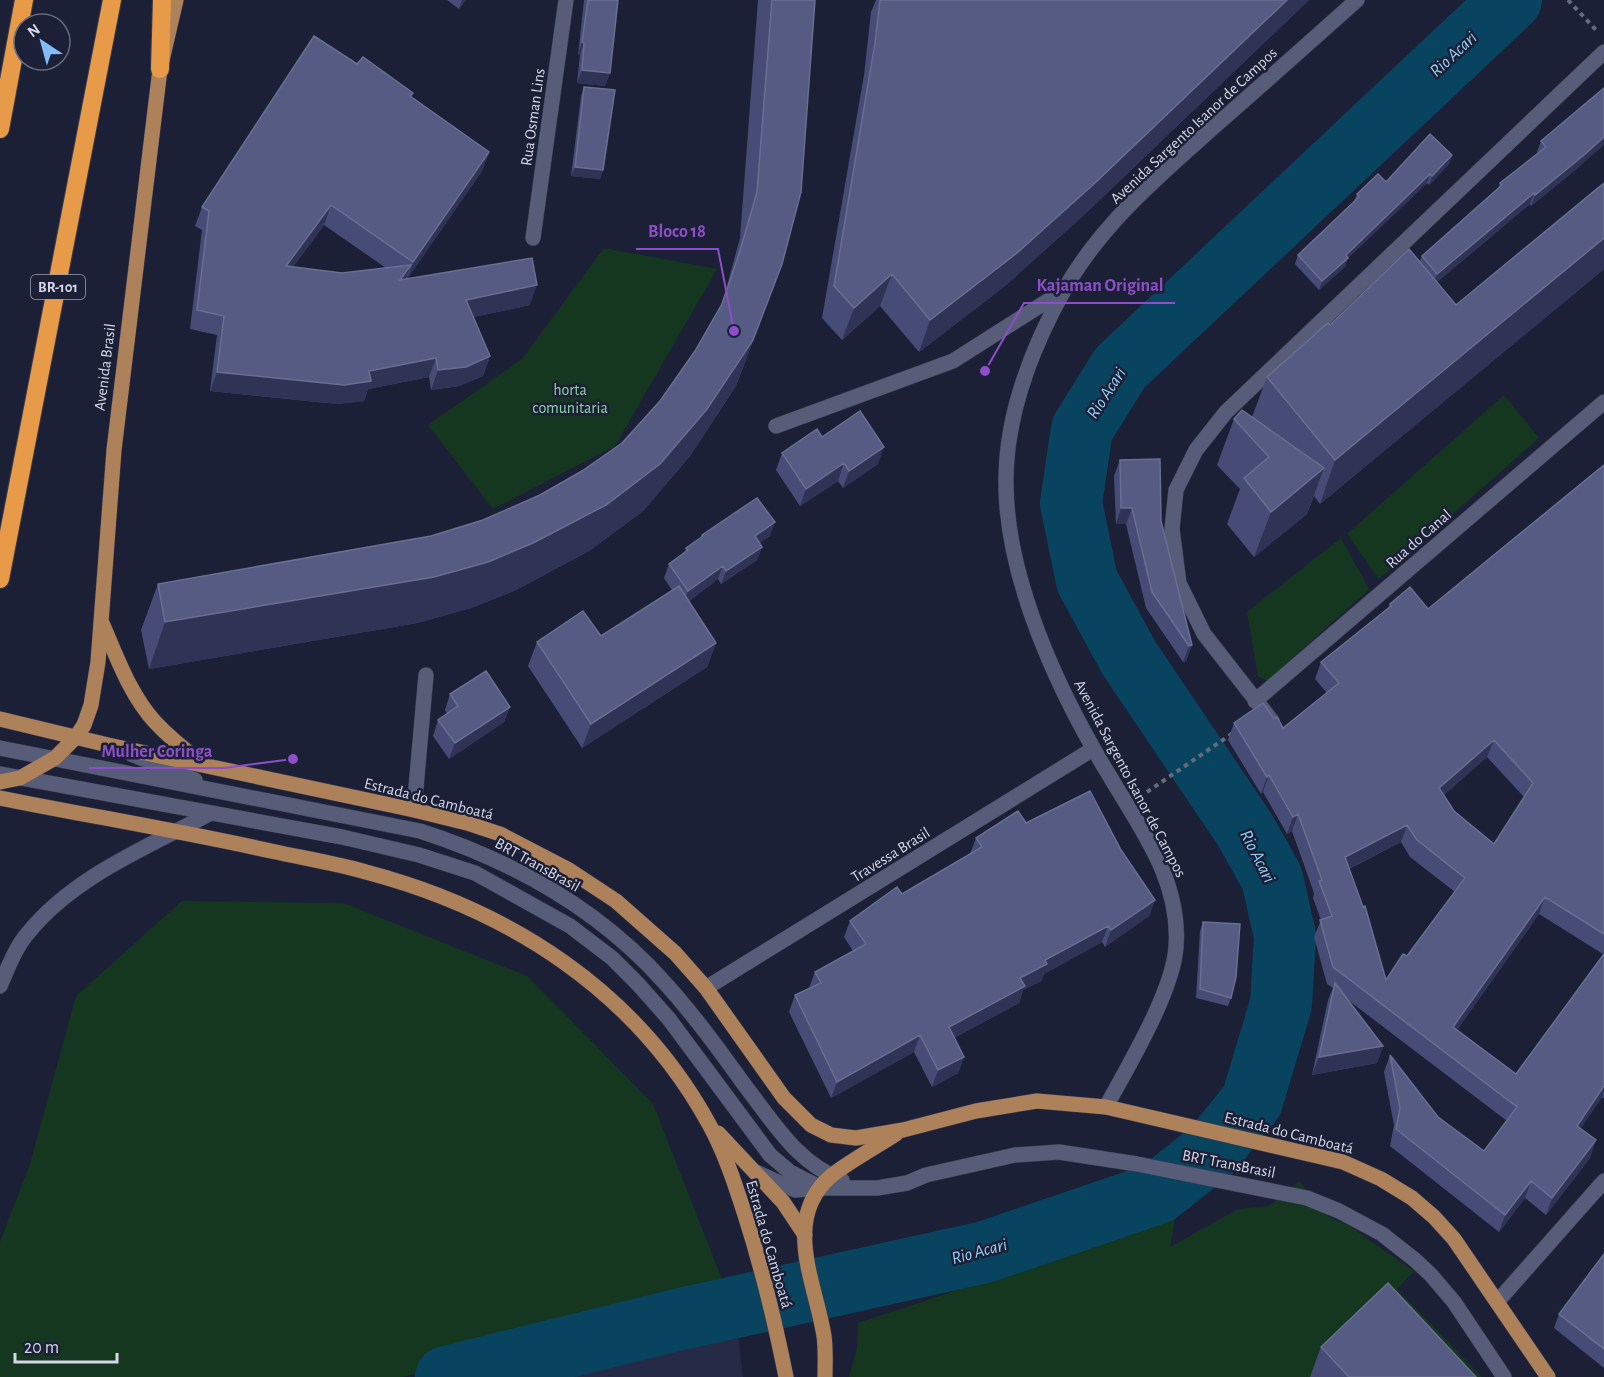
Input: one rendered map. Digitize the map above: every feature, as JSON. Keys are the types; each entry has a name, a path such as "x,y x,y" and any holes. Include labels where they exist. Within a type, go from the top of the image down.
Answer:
{"highway":[{"path":"0,129 24,0"},
{"name":"BR-101","path":"0,577 112,0"},
{"path":"160,69 162,0"}],"main road":[{"name":"Avenida Brasil","path":"0,782 20,778 55,758 76,737 92,705 98,662 114,450 160,69 176,0"},
{"path":"101,621 127,681 154,721 172,739 204,764"},
{"name":"Estrada do Camboatá","path":"0,719 108,745 414,810 500,834 569,870 616,901 675,953 706,988 784,1098 811,1125 831,1135 856,1138 903,1130"},
{"name":"Estrada do Camboatá","path":"0,798 176,831 366,872 455,902 514,931 573,968 638,1025 659,1050 709,1124 728,1163 759,1261 786,1377"},
{"path":"805,1235 811,1204 826,1182 903,1130 976,1111 1037,1101 1106,1107"},
{"name":"Estrada do Camboatá","path":"1106,1107 1343,1162 1381,1179 1412,1198 1454,1239 1548,1377"},
{"name":"Estrada do Camboatá","path":"709,1124 783,1202 805,1235 805,1252 823,1335 825,1377"}],"street":[{"name":"Rua Osman Lins","path":"533,238 566,0"},
{"name":"Avenida Sargento Isanor de Campos","path":"1106,1107 1151,1020 1167,983 1176,951 1177,930 1173,898 1161,865 1093,749 1058,679 1030,610 1012,544 1006,477 1012,418 1033,355 1064,291 1101,236 1148,186 1357,0"},
{"path":"1274,723 1204,634 1179,583 1172,529 1176,490 1196,450 1226,412 1604,52"},
{"path":"776,426 953,361 1064,291"},
{"name":"Rua do Canal","path":"1255,701 1604,402"},
{"path":"414,810 426,675"},
{"path":"108,745 233,796"},
{"name":"BRT TransBrasil","path":"0,748 233,796 420,831 453,842 525,873 576,905 638,954 692,1015 789,1144 823,1173 826,1182"},
{"name":"Travessa Brasil","path":"706,988 1093,749"},
{"name":"BRT TransBrasil","path":"0,774 342,837 451,864 475,873 561,920 595,944 638,984 704,1063 770,1155 790,1172 826,1182 845,1182 877,1188 907,1183 926,1175 1015,1155 1059,1152 1137,1164 1307,1197 1382,1234 1415,1260 1454,1302 1504,1377"},
{"path":"0,986 26,935 64,898 112,866 211,813"},
{"path":"756,1172 795,1190 826,1182"},
{"path":"1497,1302 1604,1181"}],"path":[{"path":"1568,0 1597,30"},
{"path":"1161,783 1222,741"}],"shaded area":[{"path":"737,1326 743,1377 574,1377"}],"green space":[{"name":"horta comunitaria","path":"604,248 717,269 615,446 493,509 428,425 522,359"},
{"path":"1504,395 1539,438 1379,579 1347,534"},
{"path":"1341,538 1369,589 1267,681 1258,676 1247,612"},
{"path":"182,901 343,903 527,976 653,1104 727,1292 403,1377 0,1377 0,1242 30,1164 76,996"},
{"path":"1299,1181 1329,1217 1348,1225 1414,1271 1397,1289 1482,1377 849,1377 857,1349 858,1323 1139,1230 1162,1217 1175,1219 1170,1247 1238,1209 1269,1206"}],"building":[{"path":"588,0 618,0 610,73 582,70 584,43 582,42"},
{"path":"772,0 815,0 801,192 782,264 753,340 707,409 660,464 606,505 533,543 488,562 434,577 165,622 158,584 431,536 483,520 540,495 582,471 622,443 660,401 695,351 722,304 740,251 757,192"},
{"path":"880,0 1287,0 1096,182 1017,253 930,320 892,274 854,308 834,286 875,43"},
{"path":"314,36 357,64 363,57 413,93 410,96 489,152 413,262 331,205 286,266 342,273 411,265 400,280 532,258 537,285 466,300 490,356 466,367 438,370 436,358 369,371 371,381 344,385 217,372 224,316 197,310 209,211 202,207"},
{"path":"584,87 615,90 603,170 575,167"},
{"path":"1604,88 1604,137 1437,274 1422,256 1502,185 1500,183 1546,147 1541,141"},
{"path":"1430,134 1452,155 1346,255 1348,258 1322,281 1298,255 1359,197 1357,194 1378,174 1386,182"},
{"path":"1604,183 1604,238 1335,460 1267,377 1328,323 1330,325 1409,249 1456,305"},
{"path":"1242,410 1324,468 1271,512 1244,478 1269,457 1234,419"},
{"path":"860,411 884,447 849,471 844,463 806,489 782,453 817,429 822,437"},
{"path":"1160,459 1161,521 1192,645 1189,646 1152,592 1132,508 1121,508 1120,460"},
{"path":"1604,465 1604,934 1545,897 1453,1027 1516,1074 1604,954 1604,1086 1577,1126 1596,1140 1552,1198 1531,1181 1505,1215 1396,1129 1400,1108 1390,1055 1438,1117 1484,1151 1517,1107 1333,967 1320,920 1332,916 1319,881 1322,880 1298,814 1293,817 1269,775 1267,777 1234,723 1263,703 1274,719 1277,717 1283,728 1339,683 1321,662 1391,606 1390,604 1410,587 1428,609","holes":["1494,740 1533,783 1494,844 1454,811 1439,788","1407,825 1417,840 1465,878 1407,956 1403,954 1386,980 1365,906 1363,907 1345,857"]},
{"path":"757,498 775,522 755,536 762,547 726,571 723,566 688,591 669,564 688,550 686,548 702,535"},
{"path":"679,586 716,643 591,724 537,642 583,611 601,636"},
{"path":"486,671 510,707 455,743 438,720 458,706 450,694"},
{"path":"1090,791 1121,850 1155,900 1111,930 1108,926 1045,960 1047,964 1020,978 1025,986 949,1027 964,1057 938,1070 920,1035 837,1082 795,995 821,983 815,972 866,944 850,921 897,887 902,894 982,847 976,838 1018,811 1026,823"},
{"path":"1203,922 1240,924 1236,977 1231,998 1200,989"},
{"path":"1335,983 1383,1046 1319,1057"},
{"path":"1604,1254 1604,1349 1559,1314"},
{"path":"1388,1283 1476,1377 1349,1377 1321,1347"}],"waterway":[{"name":"Rio Acari","path":"446,1377 681,1319 985,1252 1158,1193 1212,1150 1252,1101 1281,1004 1285,936 1272,878 1245,830 1129,658 1087,581 1071,503 1082,429 1120,368 1511,0"}],"place":[{"name":"Bloco 18","path":"734,331"},
{"name":"Kajaman Original","path":"985,371"},
{"name":"Mulher Coringa","path":"293,759"}]}
